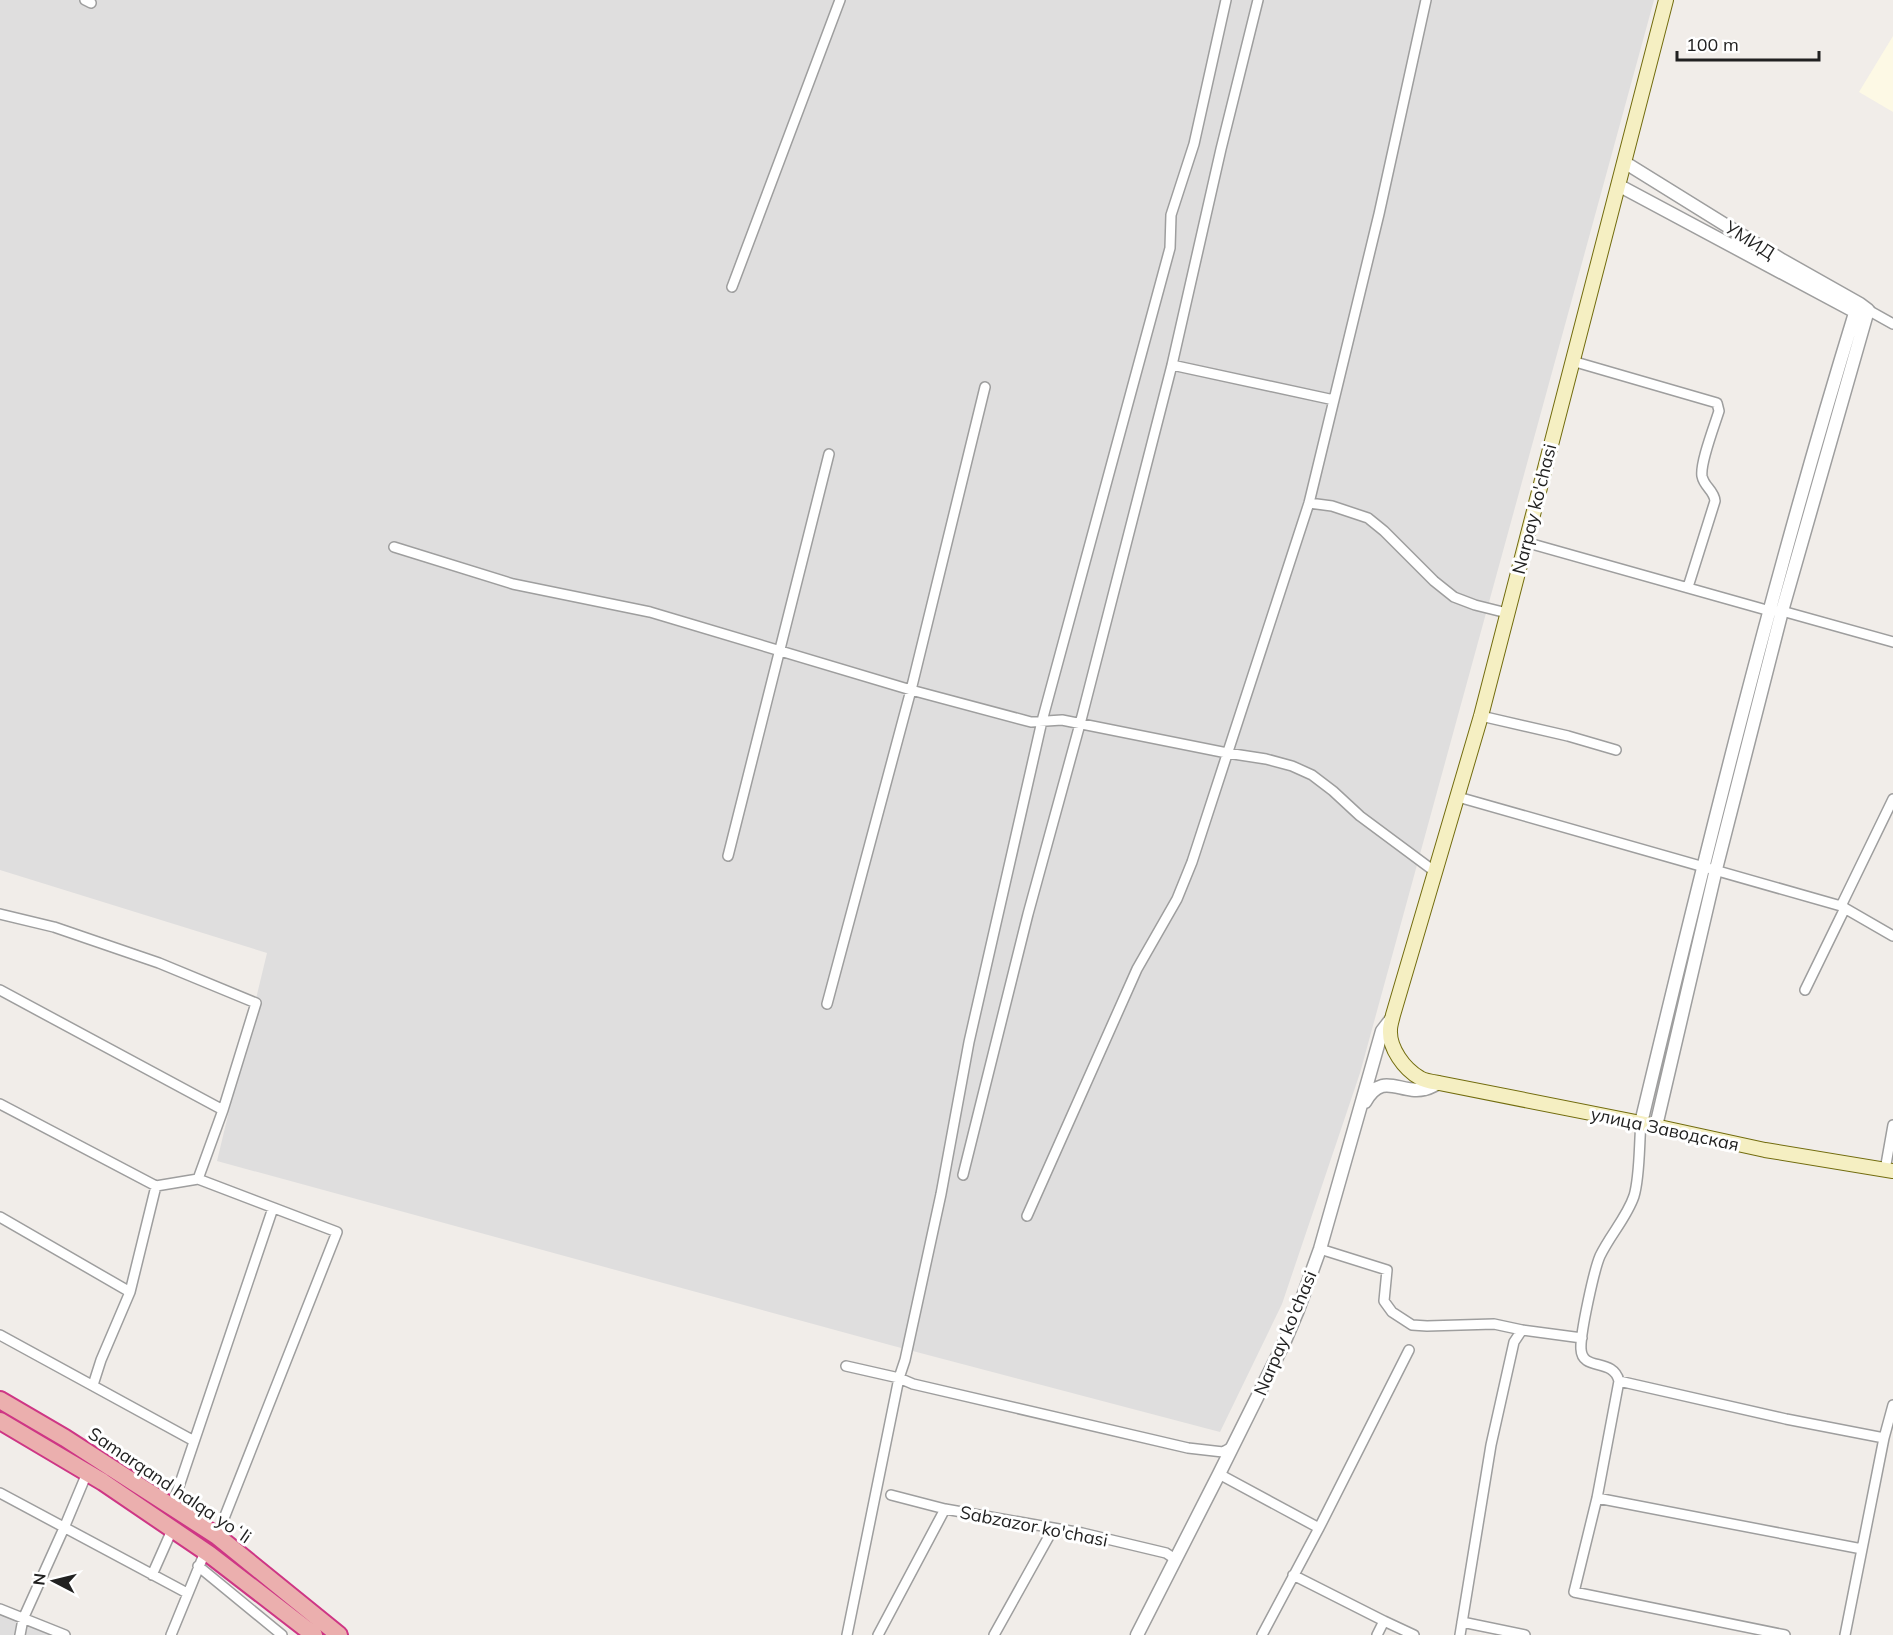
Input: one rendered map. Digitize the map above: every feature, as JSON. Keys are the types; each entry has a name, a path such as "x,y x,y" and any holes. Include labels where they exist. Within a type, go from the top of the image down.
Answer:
{"highway":[{"name":"Samarqand halqa yoʻli","path":"0,1400 217,1536 339,1635"},
{"name":"Samarqand halqa yoʻli","path":"0,1421 103,1482 172,1530 201,1559 314,1635"},
{"path":"103,1482 113,1469"}],"main road":[{"name":"Narpay ko'chasi","path":"1400,1059 1391,1044 1390,1029 1393,1015 1481,716 1666,0"},
{"name":"улица Заводская","path":"1400,1059 1421,1079 1766,1150 1889,1171"}],"street":[{"path":"732,287 840,0"},
{"path":"847,1635 899,1378 906,1360 934,1227 969,1042 1042,721 1170,248 1171,215 1194,144 1226,0"},
{"path":"963,1175 1028,914 1080,724 1172,365 1221,149 1258,0"},
{"path":"1027,1216 1137,969 1177,899 1192,862 1310,503 1379,214 1426,0"},
{"name":"УМИД","path":"1624,162 1865,312"},
{"name":"УМИД","path":"1618,184 1865,312 1893,324"},
{"path":"1656,1126 1819,430 1865,312"},
{"path":"1572,361 1717,403 1719,411 1701,470 1703,481 1714,494 1715,501 1688,587"},
{"path":"1172,365 1334,400"},
{"path":"827,1004 911,690 985,387"},
{"path":"728,855 829,454"},
{"path":"1310,503 1332,506 1368,518 1434,581 1455,597 1475,605 1508,613"},
{"path":"1525,542 1893,642"},
{"path":"394,547 513,584 650,612 911,690 1031,723 1062,720 1283,763 1312,775 1334,791 1360,816 1434,871"},
{"path":"1776,611 1702,867 1641,1123 1634,1195 1600,1257 1582,1338 1580,1352 1584,1358 1590,1363 1612,1368 1617,1372 1619,1381 1597,1498 1574,1592 1785,1635"},
{"path":"1481,716 1568,736 1616,750"},
{"path":"1458,797 1843,907 1893,936"},
{"path":"1805,990 1893,799"},
{"path":"0,914 54,927 159,963 256,1003 223,1110 198,1179"},
{"path":"0,990 223,1110"},
{"name":"Narpay ko'chasi","path":"1137,1635 1284,1343 1320,1249 1382,1032 1393,1015"},
{"name":"улица Заводская","path":"1359,1111 1371,1091 1378,1087 1424,1090 1439,1083"},
{"path":"0,1104 156,1186 198,1179 337,1232 217,1536"},
{"path":"1889,1171 1893,1125"},
{"path":"93,1385 101,1360 130,1292 156,1186"},
{"path":"172,1508 273,1208"},
{"path":"0,1217 130,1292"},
{"path":"1320,1249 1387,1270 1384,1301 1392,1312 1412,1325 1494,1324 1582,1338"},
{"path":"1460,1635 1491,1445 1514,1342 1522,1330"},
{"path":"0,1335 194,1441"},
{"path":"1262,1635 1409,1350"},
{"path":"846,1366 899,1378 913,1384 1188,1448 1223,1452 1232,1448"},
{"path":"1619,1381 1786,1419 1884,1438"},
{"path":"1845,1635 1884,1438 1893,1405"},
{"path":"20,1635 23,1619 87,1473"},
{"path":"1219,1474 1319,1528"},
{"path":"0,1493 187,1593"},
{"name":"Sabzazor ko'chasi","path":"891,1496 945,1509 1082,1533 1166,1553 1175,1559"},
{"path":"1597,1498 1862,1548"},
{"path":"878,1635 945,1509"},
{"path":"993,1635 1053,1528"},
{"path":"152,1575 172,1530"},
{"path":"171,1635 201,1559 282,1635"},
{"path":"1293,1575 1414,1635"},
{"path":"0,1609 65,1635"},
{"path":"1377,1635 1384,1621"},
{"path":"1462,1622 1525,1635"}],"shaded area":[{"path":"0,0 1654,0 1360,1073 1282,1304 1220,1432 890,1345 217,1161 267,953 0,870"},
{"path":"1893,36 1893,112 1859,92"},
{"path":"0,1604 26,1616 63,1635 0,1635"}]}
